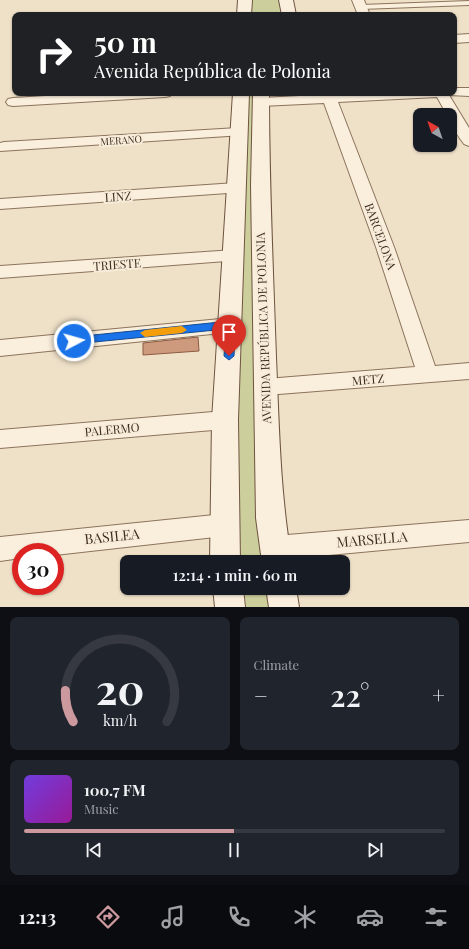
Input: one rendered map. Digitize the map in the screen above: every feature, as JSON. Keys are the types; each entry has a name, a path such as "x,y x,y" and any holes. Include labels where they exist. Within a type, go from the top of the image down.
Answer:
{"main road":[{"path":"244,12 245,0"},
{"path":"286,0 288,12"},
{"name":"AVENIDA REPÚBLICA DE POLONIA","path":"225,555 225,420 234,256 238,132 254,96"},
{"name":"AVENIDA REPÚBLICA DE POLONIA","path":"254,96 260,186 270,518 276,555"},
{"path":"229,595 230,607"},
{"path":"282,595 284,607"}],"street":[{"path":"457,39 469,38"},
{"path":"457,92 469,92"},
{"path":"13,102 114,96"},
{"path":"254,96 330,99 386,96"},
{"path":"444,96 469,141"},
{"name":"BARCELONA","path":"330,99 385,247 428,374"},
{"name":"MERANO","path":"4,147 238,132"},
{"name":"LINZ","path":"0,204 236,188"},
{"name":"TRIESTE","path":"0,272 234,256"},
{"path":"0,348 230,325"},
{"name":"METZ","path":"266,387 469,371"},
{"name":"PALERMO","path":"0,439 225,420"},
{"name":"BASILEA","path":"0,549 224,525"},
{"name":"MARSELLA","path":"276,555 469,531"}],"lane":[{"path":"361,7 469,3"}],"green space":[{"path":"251,0 283,0 285,12 250,12"},
{"path":"247,96 257,96 268,555 241,555 238,508 238,423"},
{"path":"245,595 272,595 274,607 246,607"}],"building":[{"path":"198,337 199,351 143,355 143,343"}],"slow traffic":[{"path":"145,333 182,330"}],"route":[{"path":"74,341 230,325 229,356"}]}
